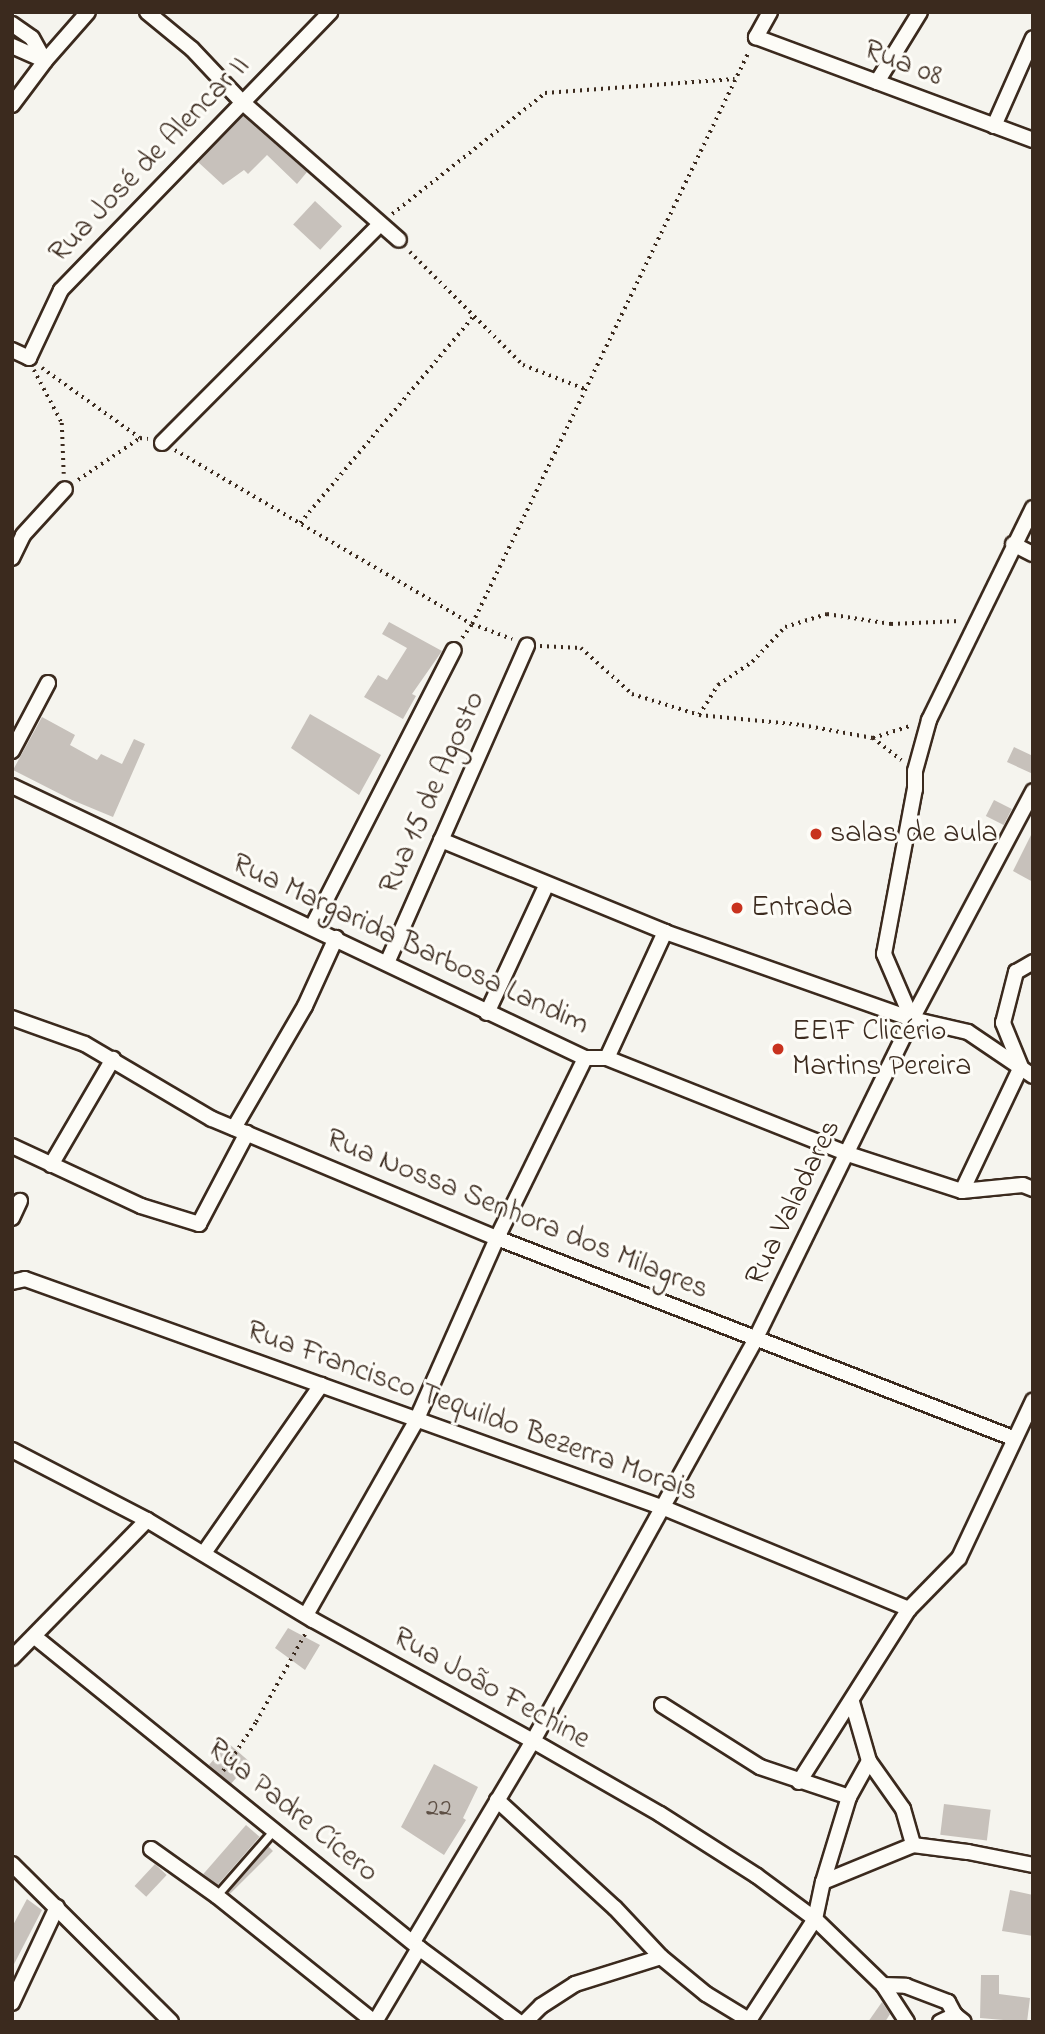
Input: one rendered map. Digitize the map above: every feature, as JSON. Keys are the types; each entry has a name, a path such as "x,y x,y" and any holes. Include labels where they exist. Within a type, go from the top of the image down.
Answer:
{"street":[{"path":"12,105 45,61 88,12"},
{"path":"147,12 192,49 241,101 398,240"},
{"name":"Rua José de Alencar II","path":"29,358 61,290 330,12"},
{"path":"756,37 770,12"},
{"path":"877,82 920,12"},
{"path":"12,24 32,38 45,61"},
{"name":"Rua 08","path":"756,37 1033,140"},
{"path":"995,126 1033,38"},
{"path":"12,46 45,61"},
{"path":"162,443 380,224"},
{"path":"12,350 29,358"},
{"path":"12,558 23,535 65,489"},
{"path":"912,1019 884,954 915,789 915,771 929,720 1013,544 1033,508"},
{"path":"1013,544 1033,554"},
{"name":"Rua 15 de Agosto","path":"387,963 527,645"},
{"path":"312,927 454,650"},
{"path":"12,751 48,683"},
{"name":"Rua Margarida Barbosa Landim","path":"12,786 585,1058 607,1058 848,1154 962,1191 1023,1185 1033,1189"},
{"name":"Rua Valadares","path":"374,2022 664,1508 756,1338 912,1019 1033,791"},
{"path":"441,840 665,932 912,1019 968,1032 1033,1076"},
{"path":"487,1013 547,884"},
{"path":"607,1058 665,932"},
{"path":"12,1146 184,1222 198,1224 336,938"},
{"path":"962,1191 1021,1067 1003,1023 1016,972 1033,962"},
{"name":"Rua Nossa Senhora dos Milagres","path":"12,1018 85,1044 212,1118 241,1131 497,1238 1013,1438"},
{"path":"309,1618 416,1421 497,1238 585,1058"},
{"path":"51,1165 113,1059"},
{"path":"12,1218 20,1201"},
{"name":"Rua Francisco Tequildo Bezerra Morais","path":"12,1282 25,1279 664,1508 909,1609"},
{"path":"204,1553 321,1385"},
{"path":"799,1782 909,1609 959,1558 1013,1438 1033,1401"},
{"name":"Rua João Fechine","path":"12,1450 147,1520 309,1618 660,1814 757,1876 815,1919 883,1985 907,2022"},
{"path":"12,1658 147,1520"},
{"name":"Rua Padre Cícero","path":"35,1637 416,1945 519,2022"},
{"path":"852,1702 869,1761 903,1809 913,1845"},
{"path":"662,1705 760,1767 849,1797"},
{"path":"497,1800 615,1908 661,1956 706,1994 748,2021 815,1919 823,1882 849,1797 869,1761"},
{"path":"823,1882 913,1845 968,1852 1033,1866"},
{"path":"152,1849 217,1896 374,2022"},
{"path":"12,1864 171,2022"},
{"path":"12,2003 57,1907"},
{"path":"525,2022 541,2006 575,1984 661,1956"},
{"path":"883,1985 919,1989 948,2002 959,2018 940,2022"}],"lane":[{"path":"217,1896 274,1830"}],"path":[{"path":"454,650 472,624 756,37"},
{"path":"380,224 545,93 735,79"},
{"path":"398,240 523,365 585,389"},
{"path":"300,523 473,317"},
{"path":"29,358 140,438 162,443 472,624 527,645 581,648 632,694 699,715 802,725 873,738 915,771"},
{"path":"29,358 62,424 65,489"},
{"path":"65,489 140,438"},
{"path":"699,715 718,685 752,662 785,627 827,614 891,624 976,620"},
{"path":"873,738 929,720"},
{"path":"216,1782 256,1722 309,1618"}],"building":[{"path":"243,116 307,172 297,184 267,155 248,174 244,170 223,185 198,162"},
{"path":"315,201 342,226 320,250 293,224"},
{"path":"389,622 442,651 412,694 416,696 403,719 364,697 378,675 387,680 407,648 382,634"},
{"path":"310,714 381,755 359,795 291,748"},
{"path":"42,717 75,735 70,745 97,760 101,754 122,764 134,739 145,744 113,817 13,770"},
{"path":"1014,747 1033,756 1033,774 1007,762"},
{"path":"994,800 1012,809 1004,825 986,816"},
{"path":"1033,831 1033,882 1013,871"},
{"path":"288,1628 320,1645 305,1670 275,1648"},
{"path":"228,1743 250,1762 231,1784 209,1765"},
{"path":"434,1764 478,1787 463,1818 466,1820 444,1855 401,1827"},
{"path":"944,1804 991,1810 987,1840 940,1835"},
{"path":"246,1825 260,1837 217,1886 203,1874"},
{"path":"268,1846 273,1851 230,1894 225,1889"},
{"path":"155,1864 167,1875 146,1897 135,1886"},
{"path":"1010,1890 1033,1895 1033,1936 1002,1931"},
{"path":"27,1899 42,1910 12,1968 12,1927"},
{"path":"981,1975 999,1975 999,1994 1030,1998 1027,2022 980,2018"},
{"path":"882,2002 890,2014 885,2022 868,2022"}],"place":[{"name":"salas de aula","path":"816,834"},
{"name":"Entrada","path":"737,908"},
{"name":"EEIF Clicério Martins Pereira","path":"778,1049"}]}
